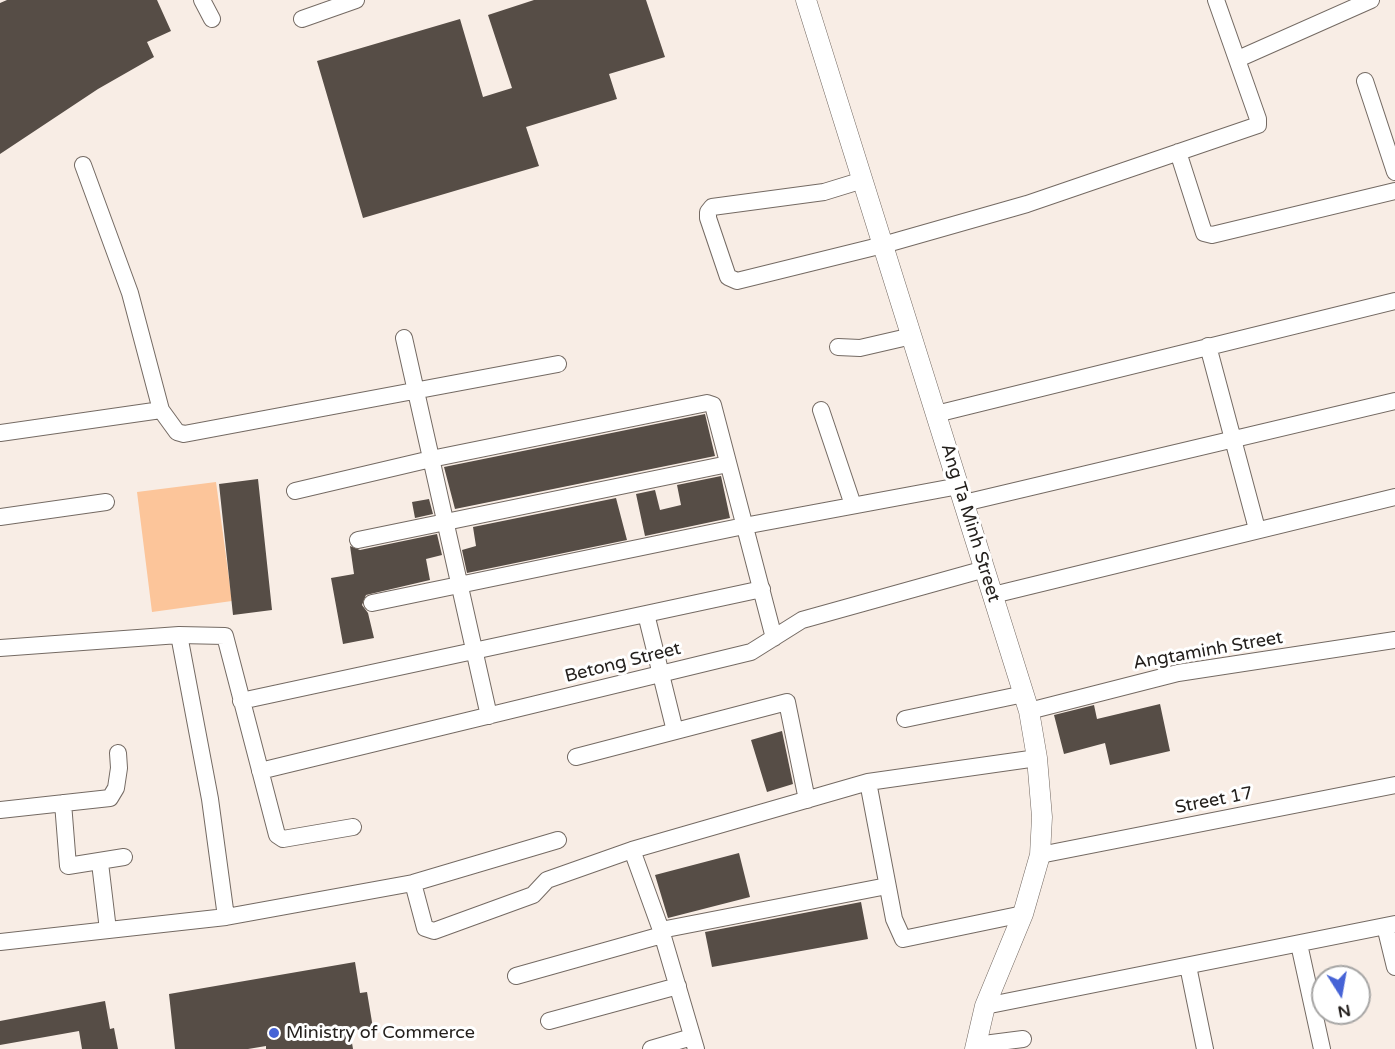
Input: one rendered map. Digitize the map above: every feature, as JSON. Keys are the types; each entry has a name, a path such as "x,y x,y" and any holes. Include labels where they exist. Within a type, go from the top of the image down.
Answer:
{"street":[{"path":"202,0 212,19"},
{"path":"302,19 356,0"},
{"name":"Ang Ta Minh Street","path":"806,0 1027,703 1037,758 1042,817 1040,855 1023,914 985,1006 976,1047"},
{"path":"863,180 824,192 712,207 708,212 708,219 728,277 732,280 883,245 1027,204 1258,125 1238,59 1216,0"},
{"path":"1238,59 1371,0"},
{"path":"1365,81 1395,172"},
{"path":"1178,152 1204,233 1212,236 1395,191"},
{"path":"83,165 130,293 161,410 177,432 184,434 558,364"},
{"path":"936,414 1395,300"},
{"path":"838,347 860,348 912,336"},
{"path":"404,338 489,716"},
{"path":"1208,346 1257,529"},
{"path":"372,603 853,505 961,494 1233,439 1395,401"},
{"path":"295,491 431,459 707,404 713,405 716,409 728,464 774,638"},
{"path":"0,433 161,410"},
{"path":"821,410 853,505"},
{"path":"358,540 728,464"},
{"path":"993,595 1395,496"},
{"path":"0,517 106,502"},
{"name":"Betong Street","path":"260,771 751,652 802,620 985,569"},
{"path":"241,701 762,589"},
{"path":"646,614 675,731"},
{"path":"179,635 210,799 226,917"},
{"path":"0,648 179,635 225,636 279,838 353,826"},
{"name":"Angtaminh Street","path":"905,719 1027,703 1178,673 1395,640"},
{"path":"576,757 787,702 807,800"},
{"path":"0,810 110,798 116,788 119,768 118,753"},
{"path":"413,883 425,928 434,931 533,896 547,880 632,850 868,782 1037,758"},
{"path":"868,782 894,919 903,939 1023,914"},
{"name":"Street 17","path":"1040,855 1395,785"},
{"path":"63,804 68,866 124,857"},
{"path":"0,942 226,917 413,883 558,840"},
{"path":"632,850 661,932 694,1043 651,1049"},
{"path":"100,862 108,930"},
{"path":"516,976 661,932 887,886"},
{"path":"985,1006 1390,925 1395,967"},
{"path":"1299,944 1322,1049"},
{"path":"1188,966 1205,1049"},
{"path":"549,1021 678,986"},
{"path":"976,1047 1023,1039"}],"shaded area":[{"path":"216,482 232,601 152,612 137,492"}],"building":[{"path":"7,0 157,0 171,31 147,42 154,57 98,89 0,154 0,3"},
{"path":"534,0 646,0 665,57 609,74 617,99 526,127 539,166 363,218 317,61 460,19 483,97 512,88 488,15"},
{"path":"705,414 715,456 455,509 444,467"},
{"path":"721,476 730,518 645,536 636,494 655,490 660,510 681,505 677,485"},
{"path":"258,479 272,610 233,615 219,484"},
{"path":"616,498 627,540 467,573 462,550 476,546 473,527"},
{"path":"429,499 433,514 415,518 412,502"},
{"path":"437,534 442,555 426,559 430,580 366,595 362,605 368,613 374,638 343,644 331,578 354,574 350,546 360,550"},
{"path":"1160,704 1170,751 1110,765 1105,743 1064,754 1054,715 1094,705 1097,719"},
{"path":"782,731 793,784 767,792 751,740"},
{"path":"739,853 750,897 668,918 655,875"},
{"path":"861,902 868,939 712,967 705,932"},
{"path":"355,962 360,993 367,992 373,1028 350,1031 353,1049 266,1049 266,1046 248,1049 175,1049 169,994"},
{"path":"105,1001 110,1029 114,1028 118,1049 82,1049 79,1031 0,1045 0,1021"}],"place":[{"name":"Ministry of Commerce","path":"274,1033"}]}
